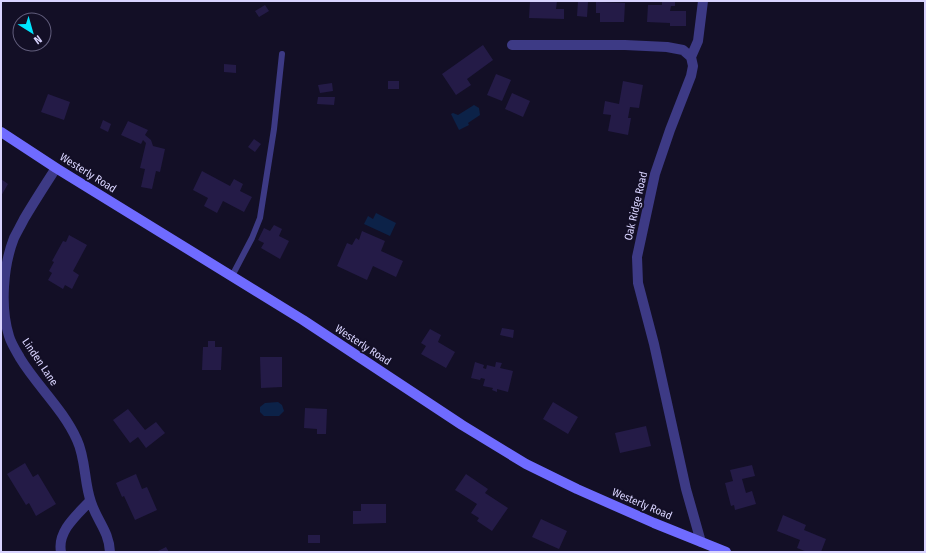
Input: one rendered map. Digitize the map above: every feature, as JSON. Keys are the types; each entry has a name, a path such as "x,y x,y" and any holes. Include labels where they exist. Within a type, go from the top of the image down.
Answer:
{"street":[{"path":"512,45 625,45 667,47 683,50 691,57 698,41 703,1"},
{"name":"Oak Ridge Road","path":"691,57 693,66 691,76 655,174 637,263 638,283 654,344 686,489 701,542"},
{"name":"Westerly Road","path":"1,132 56,168 303,320 457,422 526,464 577,489 726,552"},
{"name":"Linden Lane","path":"56,168 14,238 6,266 4,293 5,319 9,337 20,358 78,440 90,501 96,515 105,529 110,543 110,552"},
{"path":"61,552 60,548 64,530 90,501"}],"lane":[{"path":"232,276 252,238 260,218 274,129 282,54"}],"water":[{"path":"474,105 479,108 480,115 468,123 469,125 459,130 451,114 453,113 458,115"},
{"path":"376,213 396,223 390,236 364,224 368,216 373,219"},
{"path":"278,402 282,405 284,411 279,416 264,416 260,412 260,407 265,403"}],"building":[{"path":"530,1 557,1 556,9 564,9 564,19 529,18"},
{"path":"578,1 588,2 587,17 577,16"},
{"path":"662,1 675,1 675,6 671,6 670,11 686,11 686,26 670,26 670,23 647,22 648,5 662,5"},
{"path":"596,2 625,3 624,22 600,22 600,13 596,13"},
{"path":"265,5 269,11 259,17 255,11"},
{"path":"483,45 493,60 467,79 471,85 456,95 442,74"},
{"path":"224,64 236,65 236,73 224,72"},
{"path":"496,74 511,80 502,101 487,95"},
{"path":"388,81 399,81 399,89 388,89"},
{"path":"623,81 643,85 639,108 630,107 628,118 631,118 628,135 608,131 611,115 603,114 605,101 619,104"},
{"path":"332,83 333,91 320,93 318,85"},
{"path":"512,93 530,101 523,117 505,109"},
{"path":"48,94 70,102 64,120 41,112"},
{"path":"318,97 335,97 334,105 317,104"},
{"path":"103,120 111,124 108,132 100,128"},
{"path":"128,121 148,130 145,135 151,140 153,146 165,149 160,172 156,171 152,189 141,187 145,169 140,168 146,143 143,140 141,144 121,135"},
{"path":"254,139 261,144 255,152 248,147"},
{"path":"202,171 230,186 234,179 243,184 240,191 252,197 244,212 223,201 217,213 204,206 208,198 193,190"},
{"path":"1,179 8,184 1,196"},
{"path":"274,225 282,229 279,236 289,241 280,259 261,248 264,243 258,240 264,228 270,231"},
{"path":"362,231 385,241 381,251 403,261 396,277 373,266 367,280 337,266 347,243 352,245 356,238 359,240"},
{"path":"69,235 87,245 73,271 79,275 72,289 65,285 63,289 48,280 52,273 49,271 54,262 52,261 63,241 66,242"},
{"path":"502,328 514,330 513,338 500,335"},
{"path":"430,329 441,335 438,342 455,352 446,368 421,354 426,346 421,343"},
{"path":"208,341 215,341 215,347 222,347 221,370 202,370 203,347 208,347"},
{"path":"260,357 282,357 282,387 261,388"},
{"path":"475,362 484,365 483,368 486,369 487,365 495,367 496,362 502,363 500,368 513,371 508,392 497,389 497,392 492,390 493,388 483,386 485,379 481,378 480,380 471,378"},
{"path":"553,402 578,417 568,434 543,419"},
{"path":"305,408 327,409 326,434 317,434 317,429 304,428"},
{"path":"128,409 145,430 156,422 165,433 146,448 138,437 130,443 113,420"},
{"path":"646,426 651,446 620,453 615,433"},
{"path":"25,463 33,477 38,474 56,504 36,516 29,503 26,505 7,474"},
{"path":"752,465 755,476 742,479 746,493 752,491 756,504 735,510 734,505 731,506 725,483 733,481 730,470"},
{"path":"136,474 142,489 147,487 157,510 135,520 116,483"},
{"path":"466,474 488,489 485,493 508,508 492,531 477,521 479,518 471,513 477,504 455,490"},
{"path":"361,504 386,504 386,523 353,524 353,511 361,511"},
{"path":"783,515 806,525 804,530 826,539 821,552 807,552 797,548 800,540 777,531"},
{"path":"541,519 567,531 559,549 532,537"},
{"path":"308,535 320,535 320,543 308,543"},
{"path":"166,547 169,552 156,552"}]}
